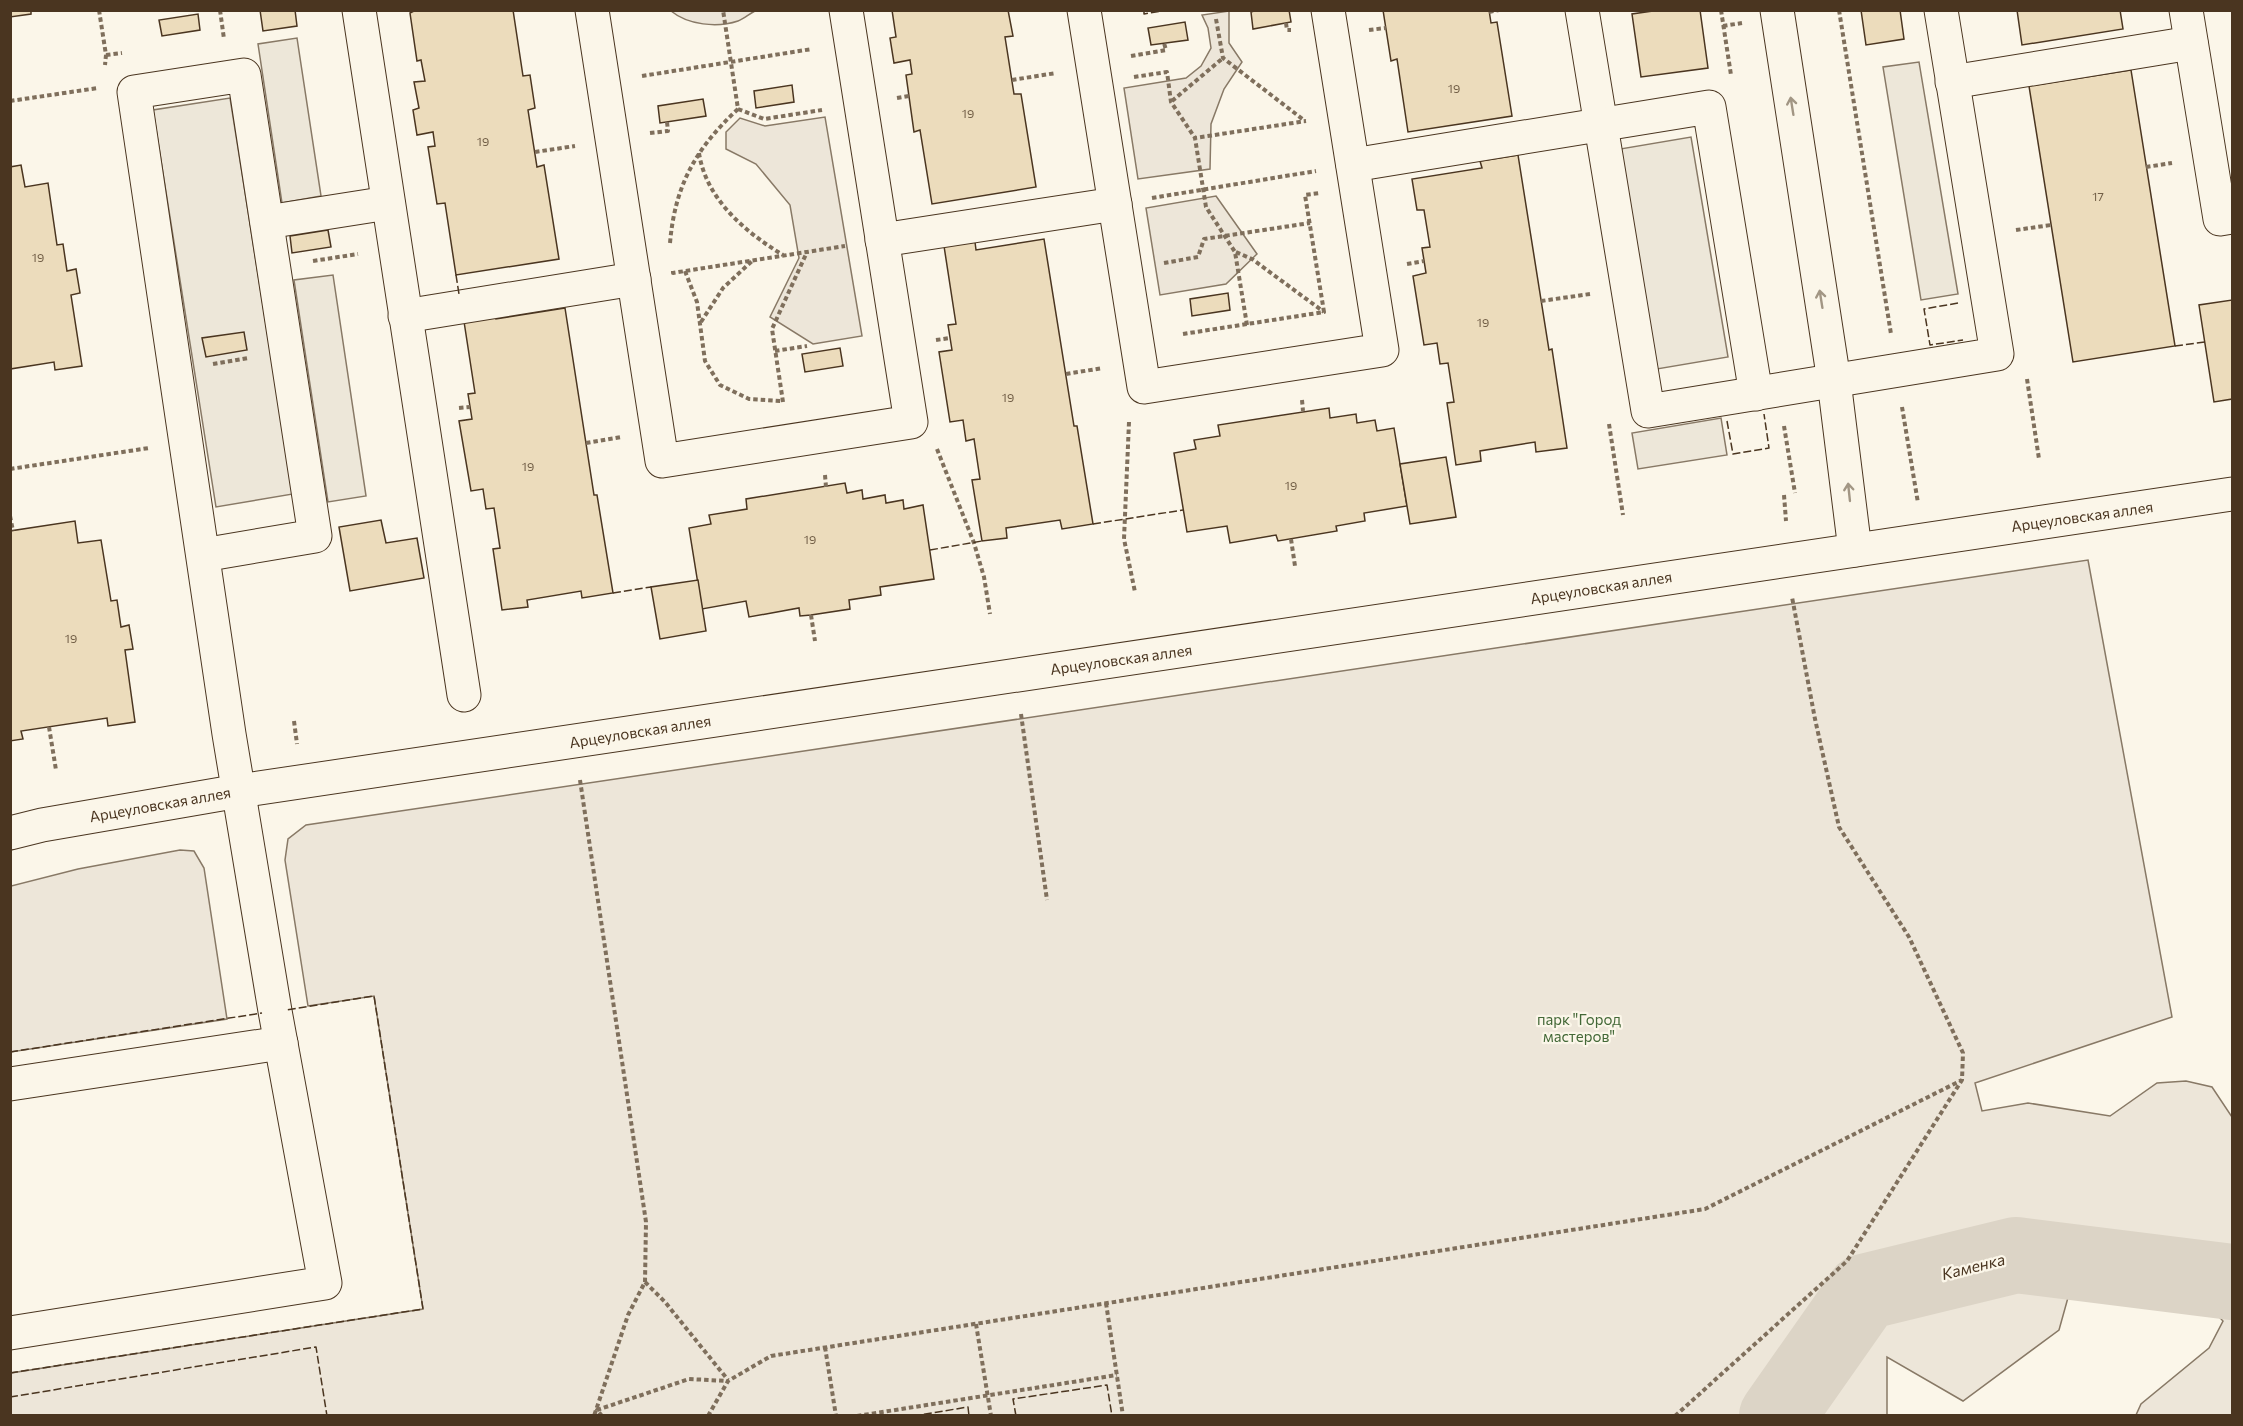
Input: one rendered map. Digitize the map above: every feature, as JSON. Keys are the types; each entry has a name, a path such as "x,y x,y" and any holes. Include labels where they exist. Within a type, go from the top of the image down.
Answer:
{"street":[{"path":"358,10 464,695"},
{"path":"591,10 662,461 911,422 846,10"},
{"path":"1084,10 1144,387 1382,350 1328,10"},
{"path":"1582,10 1648,411 1997,354 1941,10"},
{"path":"1777,10 1834,381 1855,550"},
{"path":"2186,10 2220,219 2232,216"},
{"path":"1952,82 2191,43"},
{"path":"10,1333 325,1282 281,1043 239,791 203,555 186,442 134,92 244,75 315,536 203,555"},
{"path":"1353,165 1709,108 1756,394"},
{"path":"267,222 388,203"},
{"path":"882,240 1115,204"},
{"path":"405,316 634,279"},
{"name":"Арцеуловская аллея","path":"10,833 42,825 239,791 2232,494"},
{"path":"10,1084 281,1043"}],"path":[{"path":"723,10 738,109"},
{"path":"1489,12 1499,10"},
{"path":"1839,10 1924,540"},
{"path":"1216,19 1223,58 1305,121"},
{"path":"603,82 851,42"},
{"path":"1126,57 1166,50 1164,44"},
{"path":"1171,102 1223,58"},
{"path":"1012,80 1065,72"},
{"path":"1134,77 1167,72 1171,102 1195,138 1206,207 1235,252 1249,332"},
{"path":"10,101 102,87 134,92"},
{"path":"738,109 764,119 826,109"},
{"path":"671,252 670,241 679,192 698,153 717,128 738,109"},
{"path":"1195,138 1314,119"},
{"path":"698,153 702,171 720,201 743,228 784,256"},
{"path":"1115,204 1353,165"},
{"path":"1305,195 1324,312"},
{"path":"1155,264 1198,257 1204,239 1310,223"},
{"path":"2016,231 2051,225"},
{"path":"672,262 673,273 847,246"},
{"path":"273,267 395,248"},
{"path":"784,408 772,329 807,252"},
{"path":"1235,252 1252,259 1324,312"},
{"path":"701,322 723,288 753,260"},
{"path":"685,271 697,302 705,361 720,385 749,399 783,401"},
{"path":"1541,302 1590,294"},
{"path":"1183,334 1324,312"},
{"path":"776,351 807,346"},
{"path":"176,370 287,352"},
{"path":"1066,374 1111,367"},
{"path":"1129,420 1124,530 1135,592"},
{"path":"586,442 631,435"},
{"path":"11,468 186,442"},
{"path":"936,445 974,543 984,577 990,614"},
{"path":"10,516 13,531"},
{"path":"1291,539 1295,566"},
{"path":"1675,1416 1847,1261 1962,1080 1962,1053 1909,937 1839,827 1791,592 1789,559"},
{"path":"811,615 815,641"},
{"path":"1020,710 1047,900"},
{"path":"50,727 56,770"},
{"path":"574,741 646,1222 645,1282 628,1314 594,1416"},
{"path":"708,1416 729,1381 771,1356 1705,1209 1962,1080"},
{"path":"645,1282 665,1302 729,1381"},
{"path":"1106,1303 1123,1416"},
{"path":"976,1324 991,1416"},
{"path":"825,1347 836,1416"},
{"path":"857,1416 1116,1375"},
{"path":"597,1410 689,1379 729,1381"},
{"path":"597,1410 602,1416"}],"green space":[{"path":"671,11 755,11 738,21 712,25 694,22"},
{"path":"1229,11 1229,43 1242,62 1224,89 1211,124 1210,169 1138,179 1124,88 1186,78 1201,66 1211,48 1208,28 1202,15"},
{"path":"825,117 862,336 813,344 770,317 799,258 790,205 756,164 726,149 726,132 740,118 765,126"},
{"path":"1216,196 1257,254 1226,284 1160,295 1146,208"},
{"name":"парк \"Город мастеров\"","path":"2088,560 2172,1017 1975,1083 1982,1111 2028,1103 2110,1116 2157,1083 2186,1081 2212,1087 2232,1117 2232,1415 2136,1415 2141,1404 2209,1348 2223,1321 2184,1279 2130,1298 2074,1276 2059,1330 1963,1401 1887,1357 1887,1415 11,1415 11,1373 423,1309 374,996 308,1006 285,860 288,839 306,825","holes":["1880,1289 1872,1307 1851,1312 1864,1292"]},
{"path":"180,850 194,851 204,868 227,1019 11,1052 11,886 78,869"}],"shaded area":[{"path":"297,38 321,196 282,203 258,44"},
{"path":"1919,62 1958,294 1921,300 1883,67"},
{"path":"230,98 293,494 216,507 153,110"},
{"path":"1691,137 1728,357 1657,369 1620,149"},
{"path":"333,275 366,496 328,502 294,280"},
{"path":"1721,418 1727,455 1638,469 1632,433"}],"building":[{"path":"10,10 31,10 31,14 10,17"},
{"path":"260,10 295,10 297,26 263,31"},
{"path":"416,10 513,10 523,76 530,75 535,108 528,110 537,167 544,165 559,259 456,275 445,203 437,204 428,147 435,146 433,132 417,135 413,110 419,108 414,82 425,81 421,60 417,61 410,13"},
{"path":"892,10 1008,10 1013,36 1005,37 1014,94 1021,94 1036,187 932,204 920,130 914,132 906,75 912,74 910,60 894,63 890,38 896,37"},
{"path":"1289,10 1291,22 1253,29 1251,12"},
{"path":"1383,10 1489,10 1491,23 1497,22 1512,116 1408,132 1397,59 1391,61"},
{"path":"1660,10 1700,10 1708,68 1641,77 1632,14"},
{"path":"1861,10 1900,10 1904,39 1866,45"},
{"path":"2017,10 2120,10 2123,29 2022,45"},
{"path":"198,14 200,30 162,36 159,20"},
{"path":"1185,22 1188,40 1151,45 1148,28"},
{"path":"2131,70 2175,346 2073,362 2029,86"},
{"path":"792,85 794,102 756,108 754,91"},
{"path":"703,99 706,116 660,123 658,106"},
{"path":"1518,155 1567,448 1536,452 1535,442 1480,451 1481,461 1456,465 1447,403 1454,402 1448,363 1440,364 1437,343 1424,345 1413,276 1426,273 1422,248 1430,247 1424,210 1417,210 1412,179 1482,168 1480,161"},
{"path":"21,165 25,187 48,183 57,245 63,244 67,271 76,269 80,293 71,295 82,366 55,370 54,362 10,369 10,167"},
{"path":"328,230 331,247 292,253 290,236"},
{"path":"1044,239 1074,426 1077,426 1093,524 1062,529 1060,520 1006,528 1007,538 982,541 972,480 980,479 974,439 966,441 963,420 950,422 939,352 952,350 948,325 956,324 944,246 975,242 976,250"},
{"path":"1228,293 1230,310 1192,316 1190,299"},
{"path":"2232,300 2232,399 2214,402 2199,305"},
{"path":"565,308 594,495 597,495 613,593 582,598 581,591 527,600 528,607 502,610 493,549 500,548 494,508 486,509 483,489 471,491 459,421 472,419 468,394 475,393 463,315 495,310 496,319"},
{"path":"244,332 247,350 206,357 202,338"},
{"path":"840,348 843,366 805,372 802,354"},
{"path":"1329,408 1330,418 1356,414 1357,423 1375,420 1377,431 1394,428 1407,506 1364,513 1365,521 1336,526 1337,531 1278,541 1276,535 1230,543 1227,526 1187,532 1174,453 1196,449 1194,440 1220,436 1218,425"},
{"path":"1446,457 1456,517 1410,524 1400,464"},
{"path":"845,483 847,493 862,490 863,499 885,495 886,503 903,500 904,509 923,505 934,579 880,587 881,595 849,600 850,609 811,615 800,616 799,608 749,617 746,601 702,609 689,528 711,524 709,515 747,509 746,499"},
{"path":"381,520 386,543 417,538 424,578 350,591 339,527"},
{"path":"75,521 78,543 101,540 111,601 117,600 121,627 129,625 133,649 125,650 135,722 108,726 107,718 21,731 23,739 10,741 10,531"},
{"path":"698,580 706,631 660,639 651,587"}],"waterway":[{"name":"Каменка","path":"1777,1416 1864,1292 2016,1255 2232,1282"}],"fence":[{"path":"1144,10 1144,14 1167,10"},
{"path":"456,275 459,294"},
{"path":"1958,303 1924,309 1930,345 1963,340"},
{"path":"2175,346 2205,342"},
{"path":"1727,421 1733,454 1769,448 1764,414"},
{"path":"1093,524 1183,510"},
{"path":"930,550 982,541"},
{"path":"613,593 651,587"},
{"path":"10,1373 423,1309 374,996 286,1010"},
{"path":"10,1052 262,1013"},
{"path":"10,1397 316,1347 327,1416"},
{"path":"1016,1416 1013,1399 1107,1385 1112,1416"},
{"path":"913,1416 968,1407 969,1416"}]}
